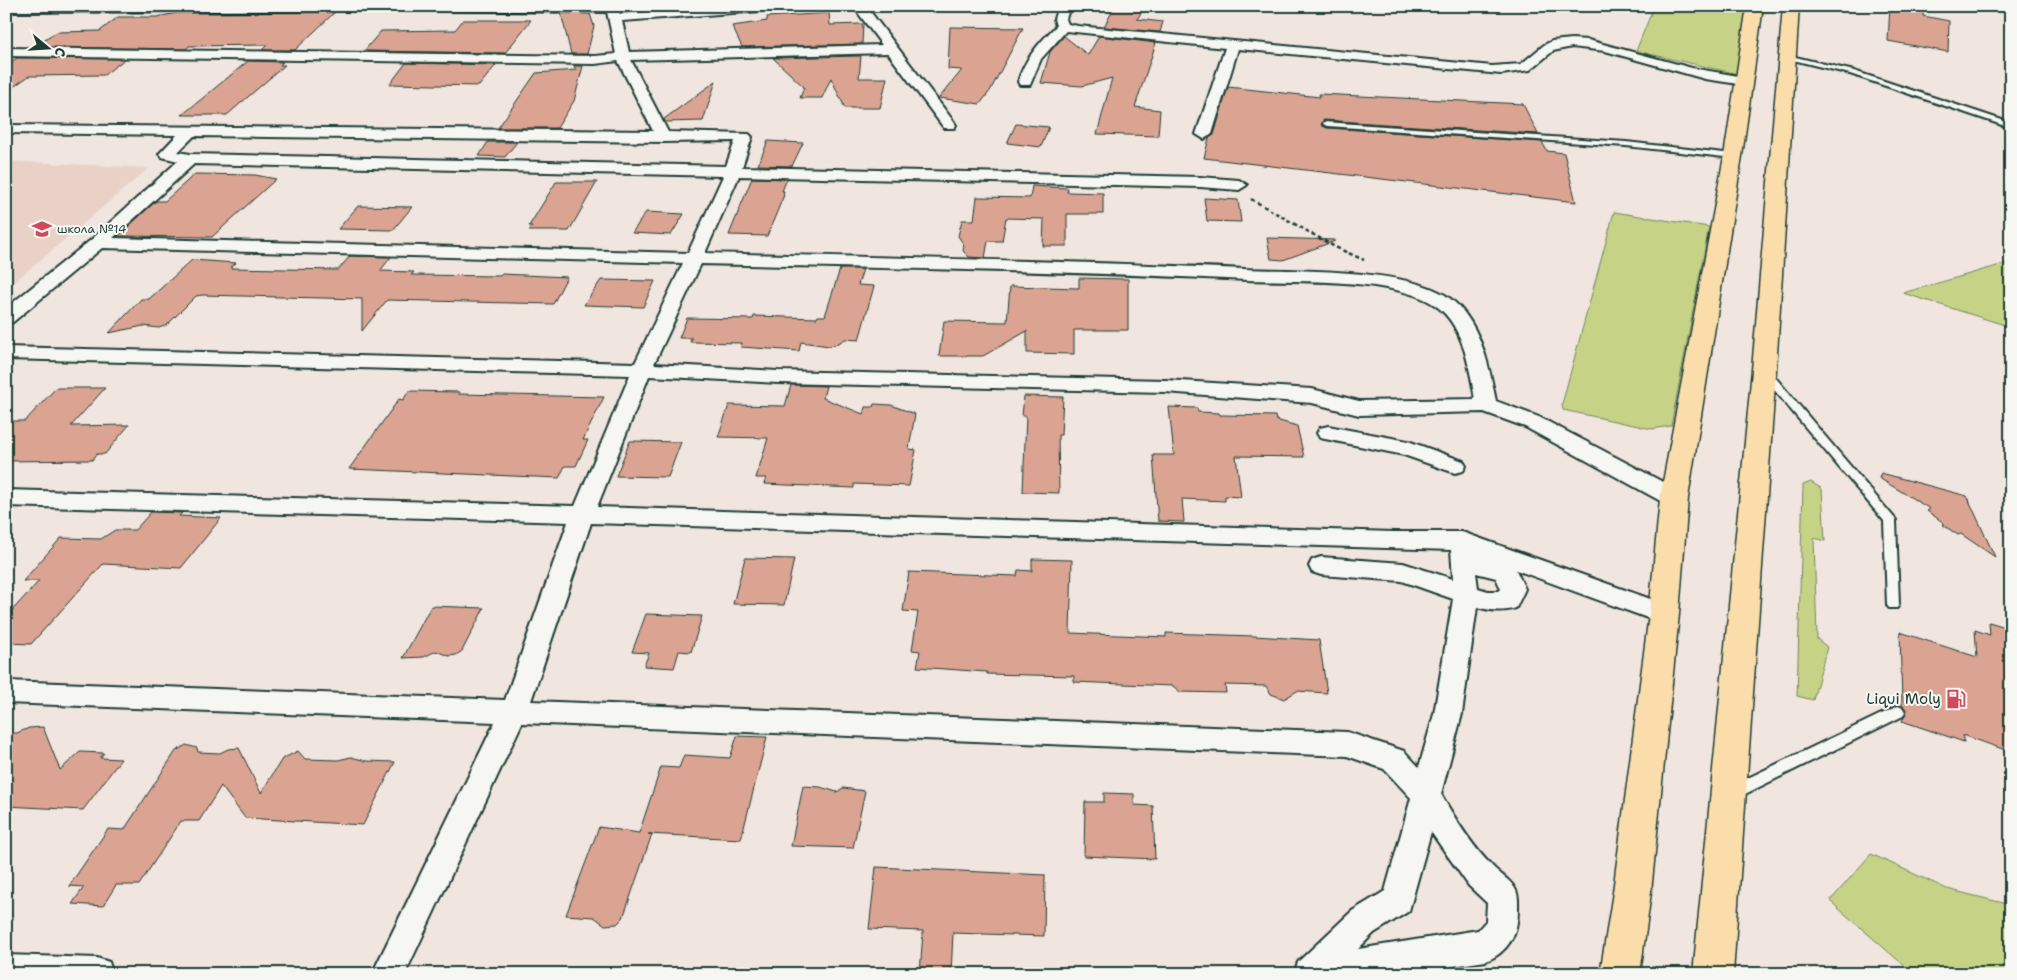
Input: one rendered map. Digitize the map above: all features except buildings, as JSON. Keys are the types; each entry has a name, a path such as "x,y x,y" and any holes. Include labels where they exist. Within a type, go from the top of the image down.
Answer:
{"highway":[{"path":"1620,974 1632,892 1664,614 1674,498 1733,156 1755,6"},
{"path":"1713,974 1764,370 1791,6"}],"street":[{"path":"6,8 540,6 610,10 775,6"},
{"path":"1062,26 1060,19 1064,6"},
{"path":"860,7 949,125"},
{"path":"610,10 623,57 663,136"},
{"path":"1062,26 1088,31 1492,70 1516,69 1530,65 1544,50 1556,44 1574,44 1602,47 1692,72 1745,81"},
{"path":"1025,82 1026,72 1062,26"},
{"path":"1204,134 1233,45"},
{"path":"6,52 595,60 648,54 891,49"},
{"path":"6,129 744,137 727,189 642,369 582,516 514,712 388,974"},
{"path":"190,131 167,154 190,159 733,171 1234,185"},
{"path":"6,318 98,243 190,159"},
{"path":"98,243 1153,270 1384,281 1409,288 1442,301 1461,322 1478,361 1486,405"},
{"path":"6,353 642,369 778,376 1165,386 1312,396 1359,408 1486,405 1532,422 1674,498"},
{"path":"1312,396 1348,414 1386,441"},
{"path":"1328,433 1386,441 1430,454 1455,466"},
{"path":"6,498 582,516 980,525 1394,541 1463,552 1664,614"},
{"path":"1310,974 1363,922 1398,900 1448,714 1466,593 1463,552"},
{"path":"1321,566 1403,572 1488,601 1507,600 1513,590 1505,572 1463,552"},
{"path":"6,692 1347,744 1394,760 1426,794 1446,831 1480,876 1503,897 1502,927 1486,944 1378,961 1315,974"},
{"path":"6,971 97,974"}],"lane":[{"path":"1787,57 1852,72 2011,126"},
{"path":"1327,124 1626,144 1733,156"},
{"path":"1764,370 1890,520 1893,605"},
{"path":"1729,794 1898,712"}],"path":[{"path":"1234,185 1335,247 1379,267 1384,281"}],"shaded area":[{"name":"школа №14","path":"6,161 149,168 6,289"}],"green space":[{"path":"1654,6 1748,6 1738,74 1636,51"},
{"path":"1614,212 1709,227 1671,426 1652,429 1563,410 1562,404"},
{"path":"2011,262 2011,327 1903,293"},
{"path":"1811,482 1822,489 1825,541 1814,538 1817,639 1827,647 1813,700 1797,696 1803,485"},
{"path":"1871,854 1947,889 2011,905 2011,974 1939,974 1907,968 1830,901"}],"place":[{"name":"школа №14","path":"42,229"},
{"name":"Liqui Moly","path":"1956,699"}]}
